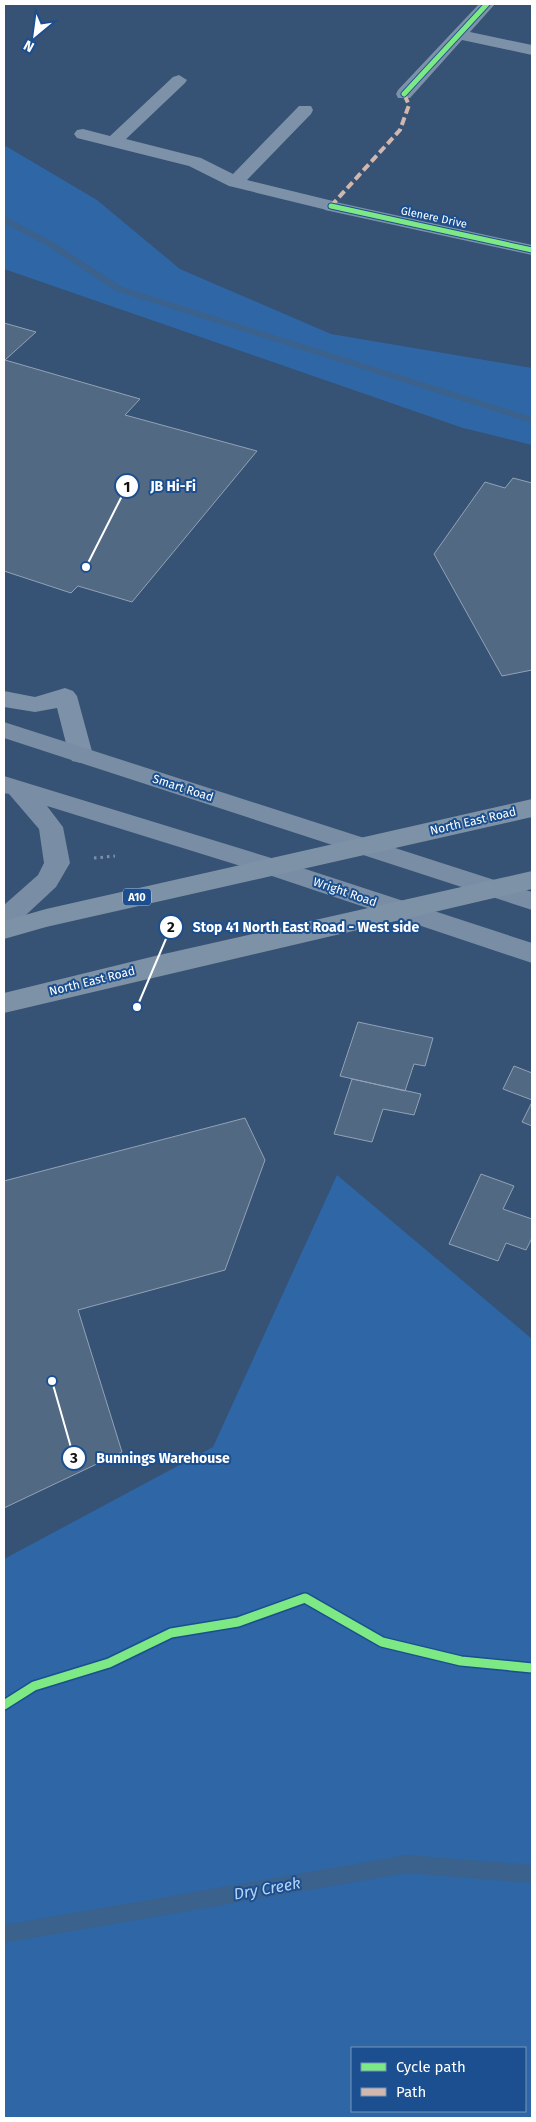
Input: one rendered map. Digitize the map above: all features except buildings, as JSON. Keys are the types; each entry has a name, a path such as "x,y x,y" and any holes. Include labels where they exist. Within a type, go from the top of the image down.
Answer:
{"highway":[{"name":"North East Road","path":"4,930 532,808"},
{"name":"North East Road","path":"4,1003 155,966 532,880"}],"main road":[{"name":"Smart Road","path":"4,730 362,847"},
{"path":"11,786 272,867"},
{"path":"4,920 47,881 57,863 51,827 11,786"},
{"path":"362,847 532,901"},
{"name":"Wright Road","path":"272,867 532,953"}],"street":[{"path":"404,94 487,4"},
{"path":"459,35 532,50"},
{"path":"113,142 179,80"},
{"path":"235,182 305,110"},
{"name":"Glenere Drive","path":"83,134 195,162 235,182 331,206 532,250"},
{"path":"4,700 29,706 48,704 65,696 81,755"}],"path":[{"path":"89,859 123,856"}],"shaded area":[{"path":"4,145 97,200 180,269 331,334 532,368 532,445 463,428 4,269"},
{"path":"337,1175 532,1339 532,2118 4,2118 4,1559 213,1447"}],"waterway":[{"path":"4,219 50,244 119,289 262,336 371,368 532,420"},
{"name":"Dry Creek","path":"4,1934 407,1864 532,1874"}],"marked path":[{"path":"331,206 400,130 409,105 404,94"}],"cycle path":[{"path":"404,94 487,4"},
{"path":"331,206 532,250"},
{"path":"4,1705 34,1686 109,1663 171,1633 238,1622 305,1598 382,1642 461,1661 532,1668"}],"place":[{"name":"JB Hi-Fi","path":"86,567"},
{"name":"Stop 41 North East Road - West side","path":"137,1007"},
{"name":"Bunnings Warehouse","path":"52,1381"}]}
